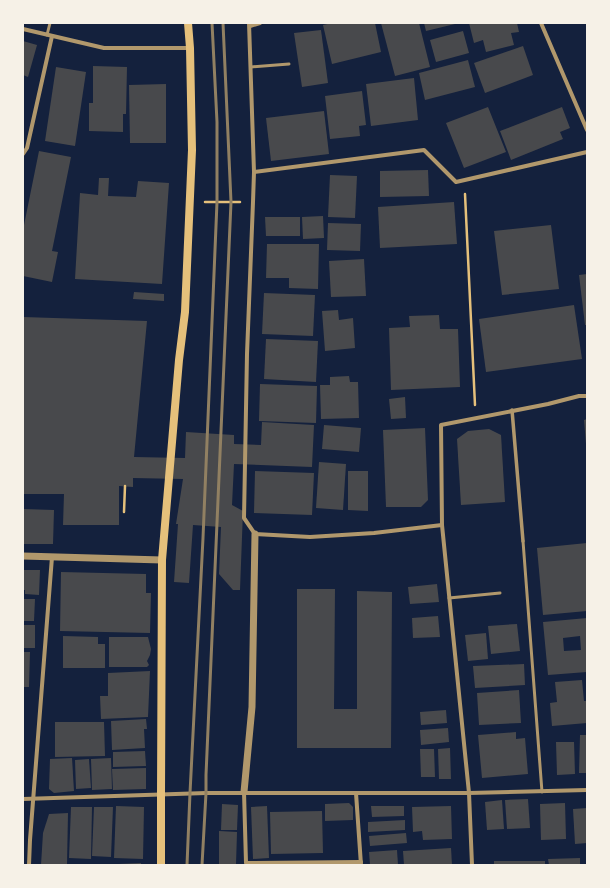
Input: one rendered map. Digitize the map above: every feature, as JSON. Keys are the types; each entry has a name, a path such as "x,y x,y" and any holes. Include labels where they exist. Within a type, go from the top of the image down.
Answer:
{"main road":[{"path":"161,865 162,560 179,360 185,312 192,150 190,48 188,23"}],"street":[{"path":"260,23 250,24 254,172 247,354 244,518 255,534 252,707 244,792 246,864 361,863 356,793"},
{"path":"541,23 587,130"},
{"path":"23,29 104,48 190,48"},
{"path":"23,154 27,148 49,36"},
{"path":"254,172 424,150 456,182 587,152"},
{"path":"472,865 469,793 442,525 440,425 548,404 579,396 587,396"},
{"path":"512,410 524,541"},
{"path":"255,534 310,537 374,533 442,525"},
{"path":"23,556 162,560"},
{"path":"29,865 52,557"},
{"path":"23,799 244,792 469,793 587,790"}],"lane":[{"path":"49,36 50,23"},
{"path":"251,67 289,64"},
{"path":"524,541 542,792"},
{"path":"449,598 500,593"}],"path":[{"path":"464,180 476,418"},
{"path":"190,202 253,202"},
{"path":"124,512 125,486"}],"building":[{"path":"332,23 375,23 381,52 332,64 323,25"},
{"path":"381,23 419,23 430,67 395,76"},
{"path":"424,23 455,23 455,24 426,31"},
{"path":"469,23 517,23 519,32 511,33 514,45 486,52 483,40 474,43"},
{"path":"321,30 328,83 302,87 294,33"},
{"path":"463,31 469,53 436,62 430,40"},
{"path":"23,41 37,45 28,77 23,75"},
{"path":"523,46 533,75 485,93 474,63"},
{"path":"468,60 475,87 425,100 419,73"},
{"path":"93,66 127,67 126,114 123,114 123,132 89,131 89,103 93,103"},
{"path":"56,67 86,72 75,146 45,141"},
{"path":"414,78 418,120 371,126 366,84"},
{"path":"166,84 166,143 130,143 129,85"},
{"path":"362,91 366,125 359,126 360,136 330,139 325,96"},
{"path":"488,107 506,152 464,168 446,123"},
{"path":"562,107 570,128 560,132 563,139 511,160 500,131"},
{"path":"324,111 329,154 271,161 266,118"},
{"path":"39,151 71,157 52,251 58,252 52,282 23,276 23,230"},
{"path":"428,170 429,196 380,197 380,171"},
{"path":"330,175 357,176 355,218 328,217"},
{"path":"99,178 109,178 108,196 136,197 138,181 169,183 162,284 75,279 80,193 98,195"},
{"path":"454,202 457,244 380,248 378,207"},
{"path":"323,216 324,238 303,239 302,217"},
{"path":"265,217 300,217 300,236 266,236"},
{"path":"328,223 361,224 360,251 327,250"},
{"path":"551,225 559,289 502,295 494,231"},
{"path":"267,244 319,244 318,289 289,288 289,278 266,278"},
{"path":"364,259 366,296 331,297 329,261"},
{"path":"587,274 587,325 585,325 579,275"},
{"path":"134,292 164,294 164,301 133,299"},
{"path":"264,293 315,295 313,336 262,334"},
{"path":"574,305 582,359 486,372 479,319"},
{"path":"338,310 339,320 353,318 355,348 325,351 322,311"},
{"path":"439,315 440,329 458,329 460,387 391,390 389,328 410,327 409,316"},
{"path":"23,317 147,321 134,457 185,458 186,432 234,435 234,444 261,445 262,422 314,425 312,467 234,464 232,505 243,511 240,590 233,590 219,574 221,527 193,525 189,583 174,582 178,524 176,524 183,479 133,478 133,487 119,486 119,525 63,525 64,494 23,494"},
{"path":"266,339 318,341 316,382 264,379"},
{"path":"349,376 350,382 358,382 359,418 321,419 320,385 330,385 330,377"},
{"path":"260,384 317,386 316,423 259,421"},
{"path":"405,397 406,418 391,419 389,399"},
{"path":"587,419 587,444 586,444 584,420"},
{"path":"324,425 361,428 359,452 322,449"},
{"path":"425,428 428,500 421,507 386,507 383,430"},
{"path":"489,429 501,435 505,502 461,505 457,439 468,431"},
{"path":"319,462 346,464 343,510 316,508"},
{"path":"255,471 314,473 312,515 254,513"},
{"path":"348,471 368,471 368,511 348,510"},
{"path":"23,509 54,510 53,544 23,544"},
{"path":"587,543 587,611 543,615 537,548"},
{"path":"23,570 40,570 39,595 25,594 25,590 23,590"},
{"path":"61,572 146,574 146,593 151,593 150,633 60,631"},
{"path":"437,584 439,602 410,604 408,587"},
{"path":"297,589 335,589 334,709 357,709 357,591 392,592 391,748 297,748"},
{"path":"23,599 35,599 34,621 23,621"},
{"path":"438,616 440,637 413,638 412,618"},
{"path":"587,618 587,672 548,675 543,622","holes":["580,636 581,650 564,651 563,638"]},
{"path":"517,624 520,651 491,654 488,626"},
{"path":"23,625 35,625 35,648 23,648"},
{"path":"486,633 488,659 468,661 465,635"},
{"path":"63,636 98,637 98,644 105,644 105,668 63,668"},
{"path":"109,637 148,637 151,649 147,661 149,665 147,667 109,667"},
{"path":"23,652 30,652 29,687 23,687"},
{"path":"524,664 525,685 475,688 473,666"},
{"path":"150,671 148,717 101,719 100,696 108,696 108,673"},
{"path":"582,680 584,701 587,701 587,723 552,726 550,703 557,702 555,682"},
{"path":"519,690 521,723 479,725 477,693"},
{"path":"446,710 447,723 421,725 420,712"},
{"path":"146,719 147,729 144,729 145,748 112,750 111,721"},
{"path":"55,722 104,722 105,756 55,757"},
{"path":"448,728 449,742 421,745 420,730"},
{"path":"516,732 516,739 525,738 528,774 482,778 478,735"},
{"path":"580,735 587,735 587,773 579,773"},
{"path":"556,742 574,742 575,774 557,775"},
{"path":"450,748 451,779 439,779 438,749"},
{"path":"420,749 434,749 435,777 421,777"},
{"path":"145,751 146,766 113,767 113,752"},
{"path":"72,758 74,791 54,793 49,789 50,759"},
{"path":"111,758 112,789 92,790 91,759"},
{"path":"89,759 91,788 76,789 75,760"},
{"path":"146,768 146,789 113,790 112,769"},
{"path":"528,799 530,828 507,829 505,800"},
{"path":"502,800 504,829 487,830 485,802"},
{"path":"349,803 353,807 353,820 325,821 325,804"},
{"path":"565,803 566,839 541,840 540,804"},
{"path":"222,804 238,805 237,830 221,830"},
{"path":"116,806 144,807 143,859 114,858"},
{"path":"267,806 269,858 253,859 251,807"},
{"path":"371,806 404,806 404,816 372,817"},
{"path":"451,806 452,839 423,840 422,831 413,832 412,807"},
{"path":"71,807 92,807 91,859 69,858"},
{"path":"94,807 113,807 111,857 92,856"},
{"path":"587,808 587,843 575,844 573,809"},
{"path":"322,811 323,853 271,854 270,812"},
{"path":"68,813 67,865 41,865 43,833 49,814"},
{"path":"405,820 405,830 368,832 368,822"},
{"path":"219,831 237,832 236,865 219,865"},
{"path":"406,833 407,843 370,846 369,836"},
{"path":"451,848 452,865 404,865 403,851"},
{"path":"397,850 398,865 370,865 369,852"},
{"path":"580,858 580,865 549,865 548,859"},
{"path":"494,861 545,861 545,865 494,865"},
{"path":"141,863 141,865 118,865 118,864"}],"railway":[{"path":"187,865 203,538 217,202 217,122 212,23"},
{"path":"202,865 231,202 223,23"}]}
